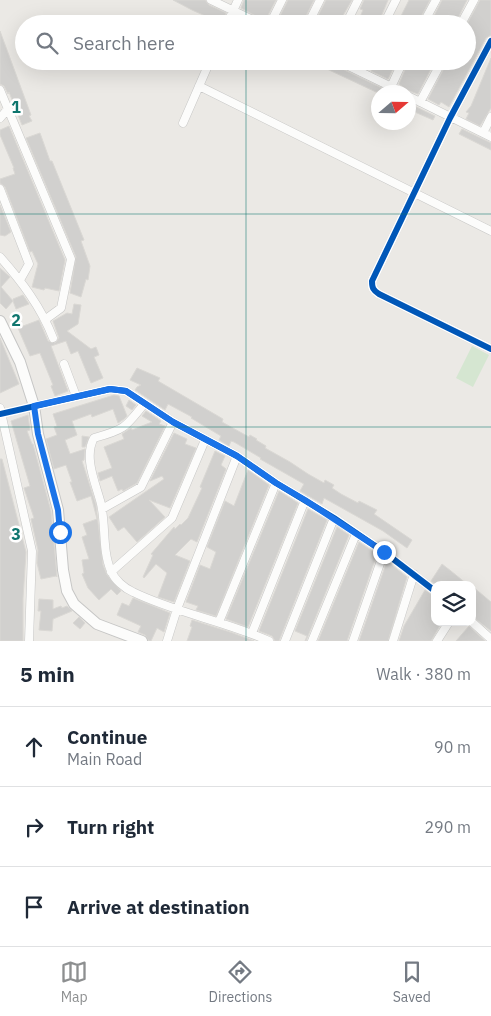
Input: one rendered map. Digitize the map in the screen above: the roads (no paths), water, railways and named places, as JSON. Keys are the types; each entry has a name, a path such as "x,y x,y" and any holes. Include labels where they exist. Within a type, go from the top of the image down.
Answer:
{"street":[{"path":"211,0 241,15"},
{"path":"230,15 238,0"},
{"path":"274,15 282,0"},
{"path":"312,15 320,0"},
{"path":"350,15 358,0"},
{"path":"388,15 396,0"},
{"path":"428,15 436,0"},
{"path":"466,15 474,0"},
{"path":"476,69 491,41"},
{"path":"183,123 206,70"},
{"path":"392,85 399,70"},
{"path":"420,102 437,70"},
{"path":"476,70 450,118 372,281 373,290 491,349"},
{"path":"359,71 387,85"},
{"path":"199,86 491,231"},
{"path":"0,90 71,259 61,308 46,319"},
{"path":"416,100 491,137"},
{"path":"0,118 8,110"},
{"path":"483,133 491,117"},
{"path":"0,190 29,264 20,280"},
{"path":"0,257 20,280 46,319 53,338"},
{"path":"0,321 20,362 34,406 38,434 58,510 63,570 68,591 74,604 97,624 142,641"},
{"path":"64,364 76,396"},
{"path":"29,641 32,551 1,412 110,389 126,391 173,422 237,456 276,483 334,518 384,552 431,588"},
{"path":"144,404 128,424 117,432 94,438 89,446 90,460 102,509 106,552 112,572 119,583 132,592 252,633 269,641"},
{"path":"102,509 141,487 173,422"},
{"path":"112,572 172,518 206,440"},
{"path":"167,641 237,456"},
{"path":"218,622 276,483"},
{"path":"252,633 305,500"},
{"path":"285,641 334,518"},
{"path":"312,641 356,534"},
{"path":"354,641 384,552"},
{"path":"393,641 414,574"},
{"path":"437,641 446,626"},
{"path":"476,626 491,639"}]}
